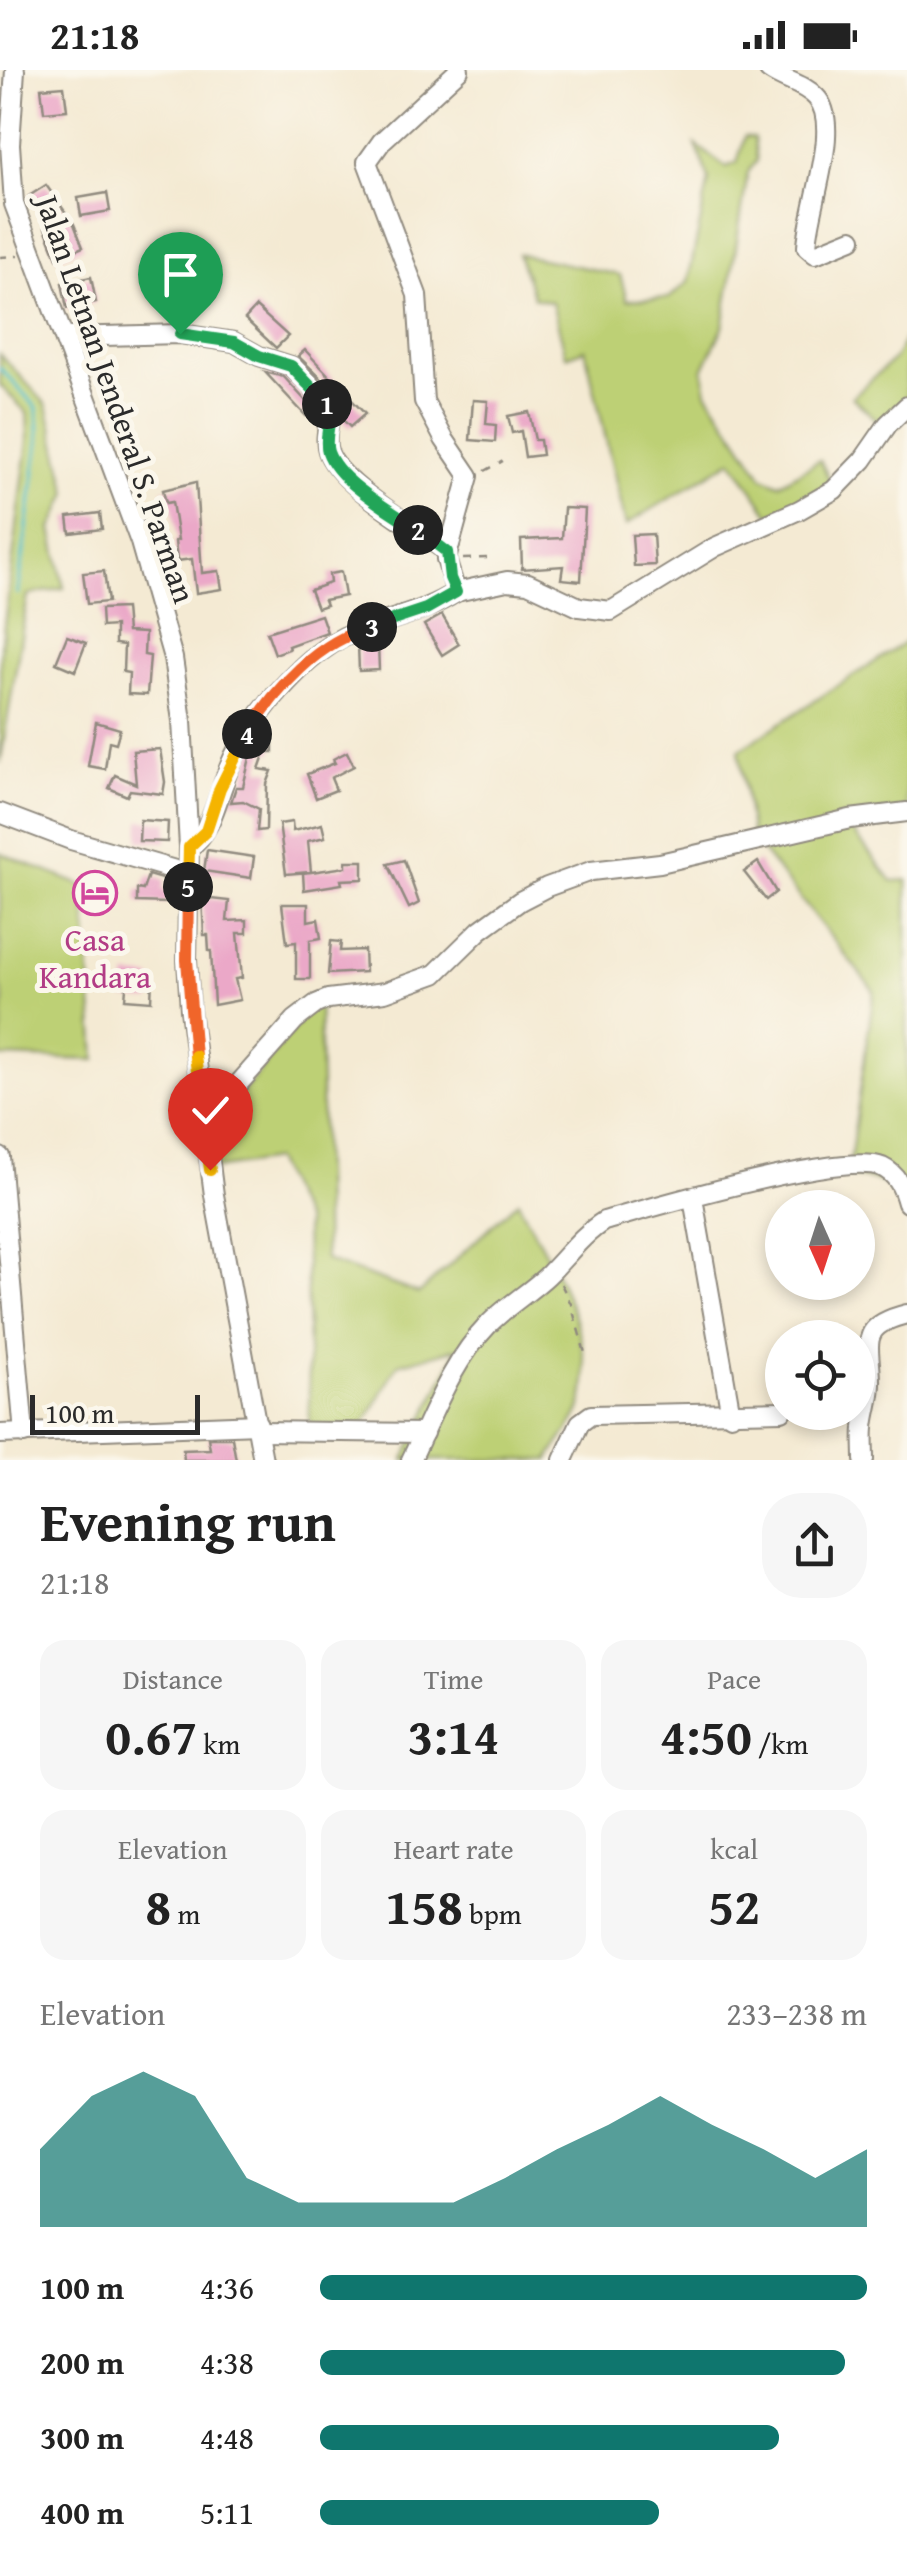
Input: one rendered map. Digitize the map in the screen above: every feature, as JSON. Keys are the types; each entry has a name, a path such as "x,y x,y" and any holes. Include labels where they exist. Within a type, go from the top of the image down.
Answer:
{"street":[{"name":"Jalan Letnan Jenderal S. Parman","path":"15,70 11,191 140,542 172,658 182,721 189,847 190,1010 217,1210 263,1460"},
{"path":"456,592 447,556 469,476 424,401 417,295 367,162 382,140 459,70"},
{"path":"769,70 815,95 827,117 828,137 808,224 808,247 815,254 852,239"},
{"path":"66,337 180,334 224,340 291,366 312,385 330,412 327,450 335,464 362,491 447,556"},
{"path":"189,847 206,831 220,788 255,720 312,658 356,631 405,618 456,592 508,581 528,584 579,607 611,611 716,547 834,490 907,406"},
{"path":"204,1123 294,1020 316,1004 385,992 435,974 480,930 546,886 591,871 660,863 837,822 907,812"},
{"path":"0,813 71,840 188,874"},
{"path":"0,1158 24,1434"},
{"path":"411,1460 467,1349 494,1318 604,1221 813,1169 865,1164 878,1166 895,1177 907,1204"},
{"path":"693,1198 731,1415"},
{"path":"864,1460 871,1380 866,1350 869,1340 887,1320 907,1314"},
{"path":"563,1460 580,1422 591,1415 765,1412"},
{"path":"0,1434 258,1428 424,1433"}],"path":[{"path":"469,476 502,460"},
{"path":"447,556 488,558"},
{"path":"553,1269 571,1304 585,1353"}],"green space":[{"path":"745,136 754,138 757,161 748,172 723,327 703,370 707,392 763,477 779,484 820,460 832,485 770,515 732,460 626,525 585,349 566,356 552,302 534,298 518,254 620,275 627,300 669,298 688,282 709,179 696,145 726,167 737,163"},
{"path":"907,336 907,400 879,422 852,397 894,359"},
{"path":"0,354 47,405 68,493 52,529 64,588 28,595 0,764 0,657 28,440 27,413 0,385"},
{"path":"907,641 907,810 842,818 892,881 907,880 907,1220 896,1190 871,1179 848,1176 874,991 752,838 739,750"},
{"path":"0,853 84,886 96,1060 0,1057 4,999 0,984"},
{"path":"319,997 325,1260 419,1294 518,1201 568,1300 583,1353 581,1407 549,1460 404,1460 458,1348 398,1364 363,1427 310,1431 305,1222 274,1160 207,1170 204,1141"}],"building":[{"path":"64,86 67,110 44,112 41,88"},
{"path":"46,185 74,224 83,247 57,258 45,228 50,226 29,196"},
{"path":"107,193 110,211 81,216 78,198"},
{"path":"199,271 219,284 208,302 187,289"},
{"path":"91,277 96,302 67,308 62,283"},
{"path":"256,307 288,336 276,348 245,319"},
{"path":"305,350 365,414 350,427 321,378 298,356"},
{"path":"265,372 284,377 313,409 306,416"},
{"path":"473,400 488,401 486,424 496,425 495,442 470,440"},
{"path":"529,412 542,455 525,457 521,431 512,433 508,416"},
{"path":"196,482 202,573 219,571 222,589 196,593 192,559 177,561 172,502 166,503 163,490"},
{"path":"564,508 585,509 581,581 561,579 563,566 522,569 521,540 562,538"},
{"path":"100,513 102,529 70,533 68,517"},
{"path":"653,534 655,565 634,566 632,535"},
{"path":"104,571 108,602 87,604 83,573"},
{"path":"341,572 345,596 324,600 326,605 317,608 310,590 330,583 329,574"},
{"path":"125,608 127,632 145,633 144,655 150,656 147,695 128,694 129,673 123,672 124,645 115,644 115,626 102,627 101,609"},
{"path":"321,615 327,632 275,654 267,632"},
{"path":"442,615 459,644 442,655 424,625"},
{"path":"67,636 86,643 75,671 56,663"},
{"path":"378,644 379,670 359,671 358,645"},
{"path":"96,722 120,729 116,743 109,741 105,769 88,766"},
{"path":"260,737 273,737 273,752 265,752 259,769 272,771 267,784 266,830 257,831 259,809 243,801 231,802 236,787 243,787 252,749"},
{"path":"160,749 163,794 130,790 127,796 109,788 115,775 136,784 133,751"},
{"path":"347,752 354,766 331,778 336,790 316,798 307,774 335,763 333,759"},
{"path":"140,820 168,822 167,842 139,841"},
{"path":"292,822 293,831 322,824 325,837 308,841 311,872 346,867 346,861 363,861 363,879 341,880 342,884 304,890 303,873 310,872 286,874 279,824"},
{"path":"207,850 254,857 251,878 204,871"},
{"path":"404,860 419,903 409,908 388,864"},
{"path":"758,862 776,892 766,900 744,872"},
{"path":"148,875 165,880 162,890 167,890 167,903 137,902 137,889 143,890"},
{"path":"202,898 229,901 227,921 247,920 247,933 238,933 242,978 235,979 240,1000 214,1005 211,951 208,935 204,935"},
{"path":"282,904 308,904 308,921 318,919 321,938 310,940 310,979 296,979 296,942 287,943"},
{"path":"331,941 341,942 340,951 364,950 365,972 328,974"},
{"path":"127,976 152,978 151,1001 125,999"},
{"path":"208,1438 232,1438 236,1460 184,1460 183,1450 210,1449"}],"waterway":[{"path":"0,368 37,408 39,439 18,593"}],"place":[{"name":"Casa Kandara","path":"95,893"}],"route":[{"path":"180,334 234,342 259,356 291,366 312,385 330,412 327,450 335,464 362,491 447,552 456,592 405,618 356,631 312,658 255,720 220,788 203,838 189,847 190,1010 210,1170"}]}
